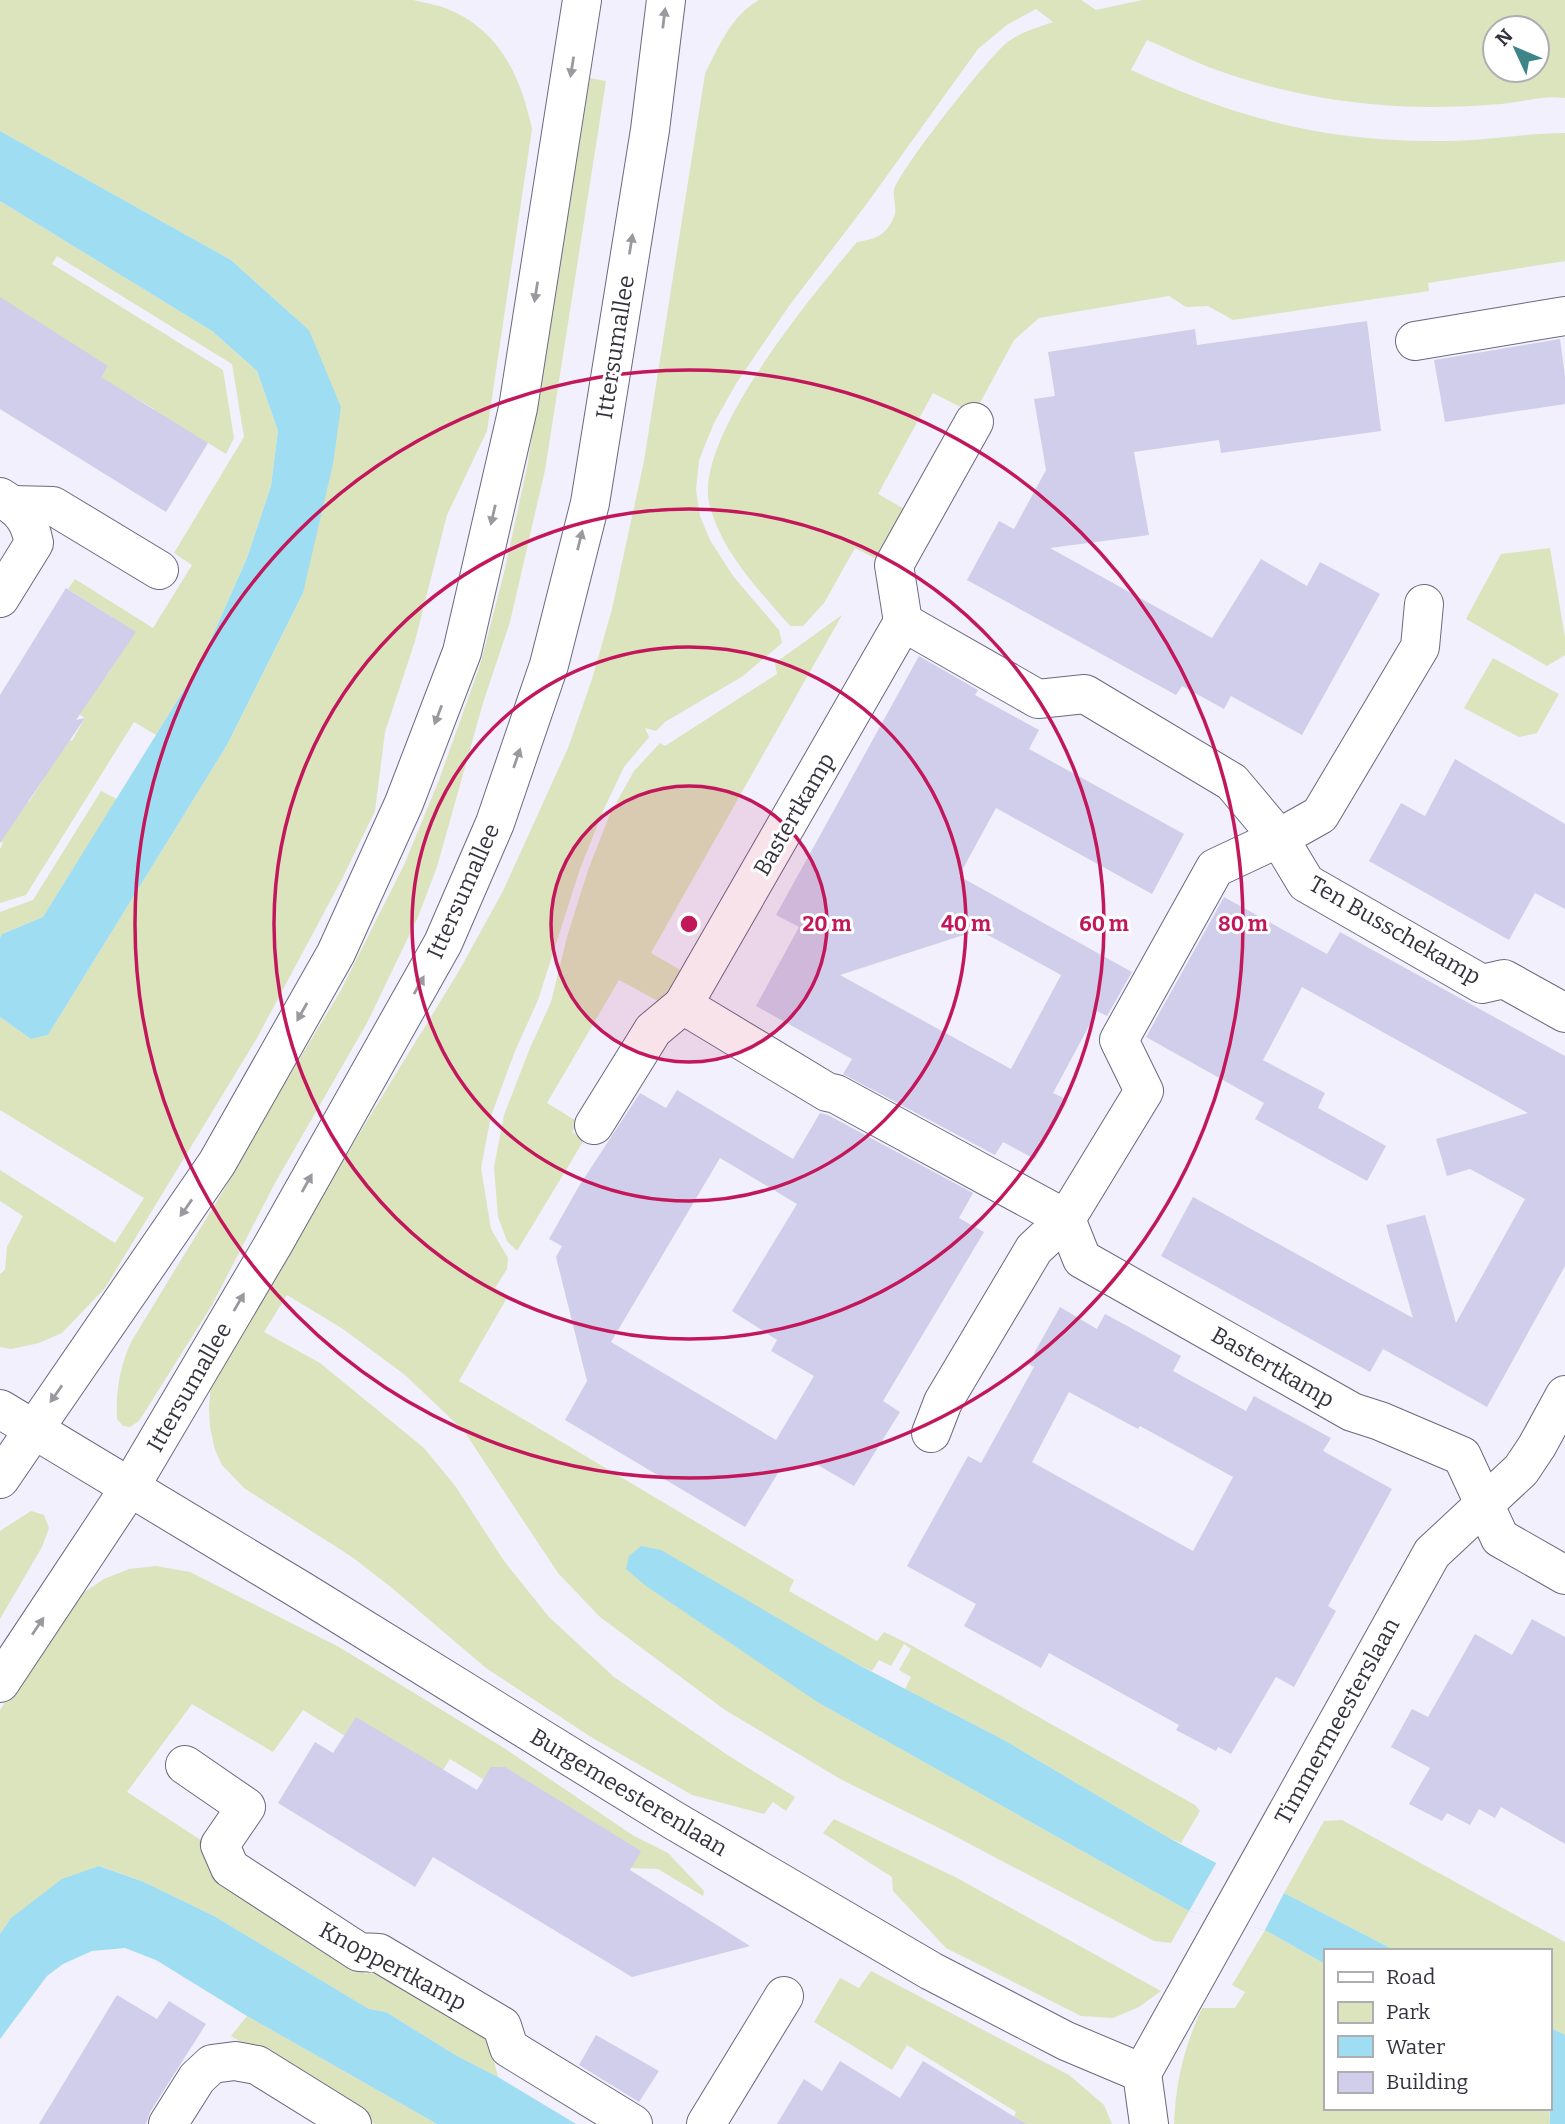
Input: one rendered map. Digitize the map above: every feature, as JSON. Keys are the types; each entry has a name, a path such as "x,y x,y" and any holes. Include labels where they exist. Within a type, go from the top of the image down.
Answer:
{"street":[{"path":"0,1479 217,1163 336,953 404,803 463,652 518,408 582,0"},
{"name":"Ittersumallee","path":"0,1683 130,1487 274,1243 443,943 495,823 549,665 590,503 650,130 666,0"},
{"path":"1415,341 1565,316"},
{"path":"904,622 894,565 974,422"},
{"path":"6,501 52,506 159,570"},
{"path":"0,598 34,543 30,524 6,501"},
{"path":"931,1433 943,1402 1034,1249 1066,1219 1144,1091 1119,1040 1215,868 1320,815 1420,647 1424,604"},
{"name":"Ten Busschekamp","path":"904,622 1038,699 1085,694 1160,737 1232,782 1279,838 1306,883 1482,984 1504,979 1565,1013"},
{"name":"Bastertkamp","path":"594,1125 653,1030 684,1005 904,622"},
{"path":"684,1005 827,1092 836,1094 1066,1219"},
{"name":"Bastertkamp","path":"1066,1219 1082,1259 1352,1412 1462,1456 1500,1538 1565,1575"},
{"name":"Timmermeesterslaan","path":"1142,2073 1432,1553 1521,1470 1538,1446 1565,1395"},
{"name":"Burgemeesterenlaan","path":"0,1409 673,1820 931,1971 1066,2040 1142,2073"},
{"name":"Knoppertkamp","path":"185,1765 246,1807 220,1845 230,1868 359,1952 379,1953 502,2026 509,2048 634,2124"},
{"path":"706,2124 784,1996"},
{"path":"168,2124 197,2078 212,2064 235,2061 257,2065 352,2124"},
{"path":"1142,2073 1149,2124"}],"green space":[{"path":"0,0 413,0 432,4 468,19 495,44 515,75 532,129 487,431 447,515 415,641 385,732 375,811 257,1038 105,1288 62,1333 39,1343 11,1349 0,1347 0,1274 5,1270 7,1247 23,1216 0,1201 0,1170 115,1243 144,1198 0,1110 0,1017 31,1039 48,1035 227,745 303,593 309,330 231,260 0,131"},
{"path":"759,0 1081,0 1096,10 1142,0 1565,0 1565,98 1549,97 1501,104 1449,107 1348,102 1292,92 1238,77 1147,40 1131,70 1209,102 1284,125 1362,138 1403,141 1462,141 1565,133 1565,261 1428,283 1429,291 1233,320 1208,306 1186,307 1169,296 1039,318 1014,340 974,414 933,393 878,494 906,510 880,561 855,548 824,603 803,626 790,626 733,556 716,524 710,507 709,479 718,445 736,408 760,369 813,296 857,242 879,236 889,226 895,215 894,190 899,179 946,113 1009,41 1053,22 1036,9 1008,24 978,49 789,306 737,382 714,423 699,460 696,490 700,516 710,540 733,576 779,630 782,643 743,676 665,722 656,731 645,728 649,737 624,767 603,811 580,869 538,1000 515,1051 491,1116 481,1168 491,1229 508,1258 507,1269 495,1288 508,1296 459,1381 794,1580 789,1591 877,1641 884,1632 909,1644 1195,1805 1200,1811 1181,1843 1169,1838 1004,1740 905,1689 911,1677 899,1670 911,1649 904,1644 891,1666 879,1660 872,1671 853,1662 819,1703 1189,1911 1171,1943 1154,1941 842,1780 725,1710 600,1617 558,1573 464,1431 405,1375 343,1329 287,1295 264,1332 320,1363 424,1448 456,1487 504,1561 549,1617 614,1677 726,1754 795,1797 786,1811 773,1802 764,1814 692,1795 591,1737 486,1668 352,1557 244,1488 222,1465 215,1450 210,1427 211,1384 272,1276 459,971 503,891 568,748 612,609 644,461 705,74 727,32 741,14"},
{"path":"590,78 606,81 545,470 510,622 483,703 437,867 418,917 367,1023 275,1183 212,1305 139,1421 130,1427 123,1426 117,1419 118,1389 131,1342 340,992 404,865 439,780 480,665 505,569 527,467"},
{"path":"0,201 212,331 257,371 278,431 271,486 247,558 200,664 156,735 134,722 26,895 0,903 0,849 3,843 0,841 8,790 29,802 43,780 47,727 72,741 85,718 62,704 107,675 121,653 114,618 68,589 75,579 153,628 192,565 174,553 244,437 232,364 57,256 52,264 223,370 234,438 226,454 195,435 183,455 142,430 154,409 132,396 119,416 0,324"},
{"path":"1550,548 1565,638 1565,655 1547,666 1466,619 1501,554"},
{"path":"842,615 651,953 684,972 665,1005 619,980 547,1103 578,1122 572,1132 584,1140 517,1251 507,1241 498,1217 494,1167 504,1115 551,1002 567,937 588,870 610,814 634,771 660,743 665,746 777,674 775,663"},
{"path":"1493,658 1559,694 1537,733 1519,737 1464,708"},
{"path":"101,791 117,799 43,917 2,934 0,938 0,912 33,900"},
{"path":"31,1511 44,1515 49,1528 42,1547 0,1619 0,1531"},
{"path":"156,1566 190,1572 339,1647 504,1748 634,1836 668,1853 704,1891 703,1896 658,1869 630,1868 450,1759 431,1789 303,1710 273,1752 192,1704 127,1792 207,1844 213,1878 366,1974 375,1970 488,2038 498,2077 457,2056 386,2012 369,2009 214,1916 144,1882 100,1866 11,1918 0,1934 0,1710 60,1618 80,1595 104,1579 129,1569"},
{"path":"834,1819 957,1878 1161,1991 1139,2007 1113,2018 1081,2016 946,1948 893,1891 892,1877 823,1833"},
{"path":"1342,1820 1565,1942 1565,2035 1551,2028 1551,1949 1392,1949 1284,1893 1324,1821"},
{"path":"1265,1930 1324,1963 1324,2110 1549,2110 1550,2124 1174,2124 1182,2064 1202,2008 1235,2008 1245,1992 1232,1985"},
{"path":"871,1971 1069,2075 1104,2105 1112,2124 1011,2124 1016,2112 907,2045 892,2070 814,2022 840,1978 859,1988"},
{"path":"247,2016 437,2124 375,2124 231,2036"}],"water":[{"path":"0,131 231,260 309,330 341,407 333,464 303,593 227,745 48,1035 31,1039 0,1017 0,938 2,934 43,917 200,664 247,558 271,486 278,431 257,371 212,331 0,201"},
{"path":"641,1546 661,1550 853,1662 1004,1740 1169,1838 1392,1949 1324,1949 1324,1963 1265,1930 1189,1911 819,1703 646,1586 626,1569 629,1556"},
{"path":"99,1866 144,1882 214,1916 369,2009 386,2012 576,2124 437,2124 247,2016 156,1960 125,1948 92,1951 63,1964 47,1976 0,2039 0,1934 11,1918 62,1879"},
{"path":"1551,2028 1565,2035 1565,2124 1550,2124"}],"pier":[{"path":"1218,1860 1284,1893 1265,1930 1189,1911"}],"building":[{"path":"0,297 108,366 101,377 208,443 166,512 0,409"},
{"path":"1367,321 1381,431 1221,453 1219,440 1134,452 1149,535 1050,548 1212,638 1261,559 1307,586 1320,562 1380,594 1302,735 1231,696 1224,709 1182,686 1176,695 967,580 999,521 1014,529 1046,470 1034,399 1055,396 1048,352 1195,329 1197,345"},
{"path":"1560,339 1565,376 1565,404 1445,422 1434,360"},
{"path":"66,588 136,632 76,720 85,718 0,843 0,695"},
{"path":"919,656 978,690 975,695 1039,730 1029,749 1184,834 1152,894 996,808 959,876 1132,972 1107,1016 1097,1011 1053,1093 1068,1100 1035,1159 1003,1142 995,1155 843,1074 852,1059 756,1006 799,927 776,915","holes":["979,930 1061,975 1011,1069 840,975"]},
{"path":"1455,759 1565,824 1565,909 1535,893 1509,940 1369,861 1401,803 1425,816"},
{"path":"1224,897 1327,954 1340,932 1565,1056 1565,1266 1487,1407 1383,1349 1370,1372 1161,1256 1193,1197 1413,1318 1386,1225 1425,1215 1456,1323 1525,1199 1470,1169 1447,1176 1436,1139 1528,1113 1302,987 1263,1060 1325,1093 1318,1108 1386,1146 1367,1181 1255,1119 1264,1103 1146,1037"},
{"path":"677,1090 793,1159 820,1113 828,1115 973,1193 959,1218 984,1232 883,1401 900,1412 854,1486 816,1464 778,1473 745,1527 565,1420 587,1381 556,1257 562,1246 549,1239 579,1186 640,1093 666,1108","holes":["720,1158 797,1204 732,1311 777,1340 771,1351 814,1376 776,1440 611,1342"]},
{"path":"1060,1307 1097,1329 1105,1314 1181,1356 1173,1371 1246,1411 1254,1396 1331,1438 1323,1451 1392,1489 1328,1606 1336,1611 1294,1687 1276,1677 1231,1754 1218,1747 1216,1751 1176,1730 1179,1725 1049,1653 1041,1668 964,1626 976,1604 907,1566 968,1456 981,1463 1034,1367 1028,1364","holes":["1069,1392 1138,1429 1140,1426 1233,1477 1193,1551 1032,1462"]},
{"path":"1532,1619 1565,1637 1565,1844 1501,1807 1495,1818 1479,1809 1470,1825 1447,1813 1442,1821 1409,1804 1430,1768 1391,1747 1412,1709 1428,1717 1475,1634 1512,1655"},
{"path":"356,1717 477,1790 491,1767 505,1767 641,1851 630,1870 750,1946 632,1977 433,1857 415,1887 278,1803 315,1742 333,1753"},
{"path":"117,1995 157,2019 169,2001 206,2024 150,2112 146,2124 39,2124"},
{"path":"596,2035 659,2071 639,2102 579,2065"},
{"path":"840,2061 900,2098 923,2061 1026,2124 777,2124 804,2079 822,2091"}]}
